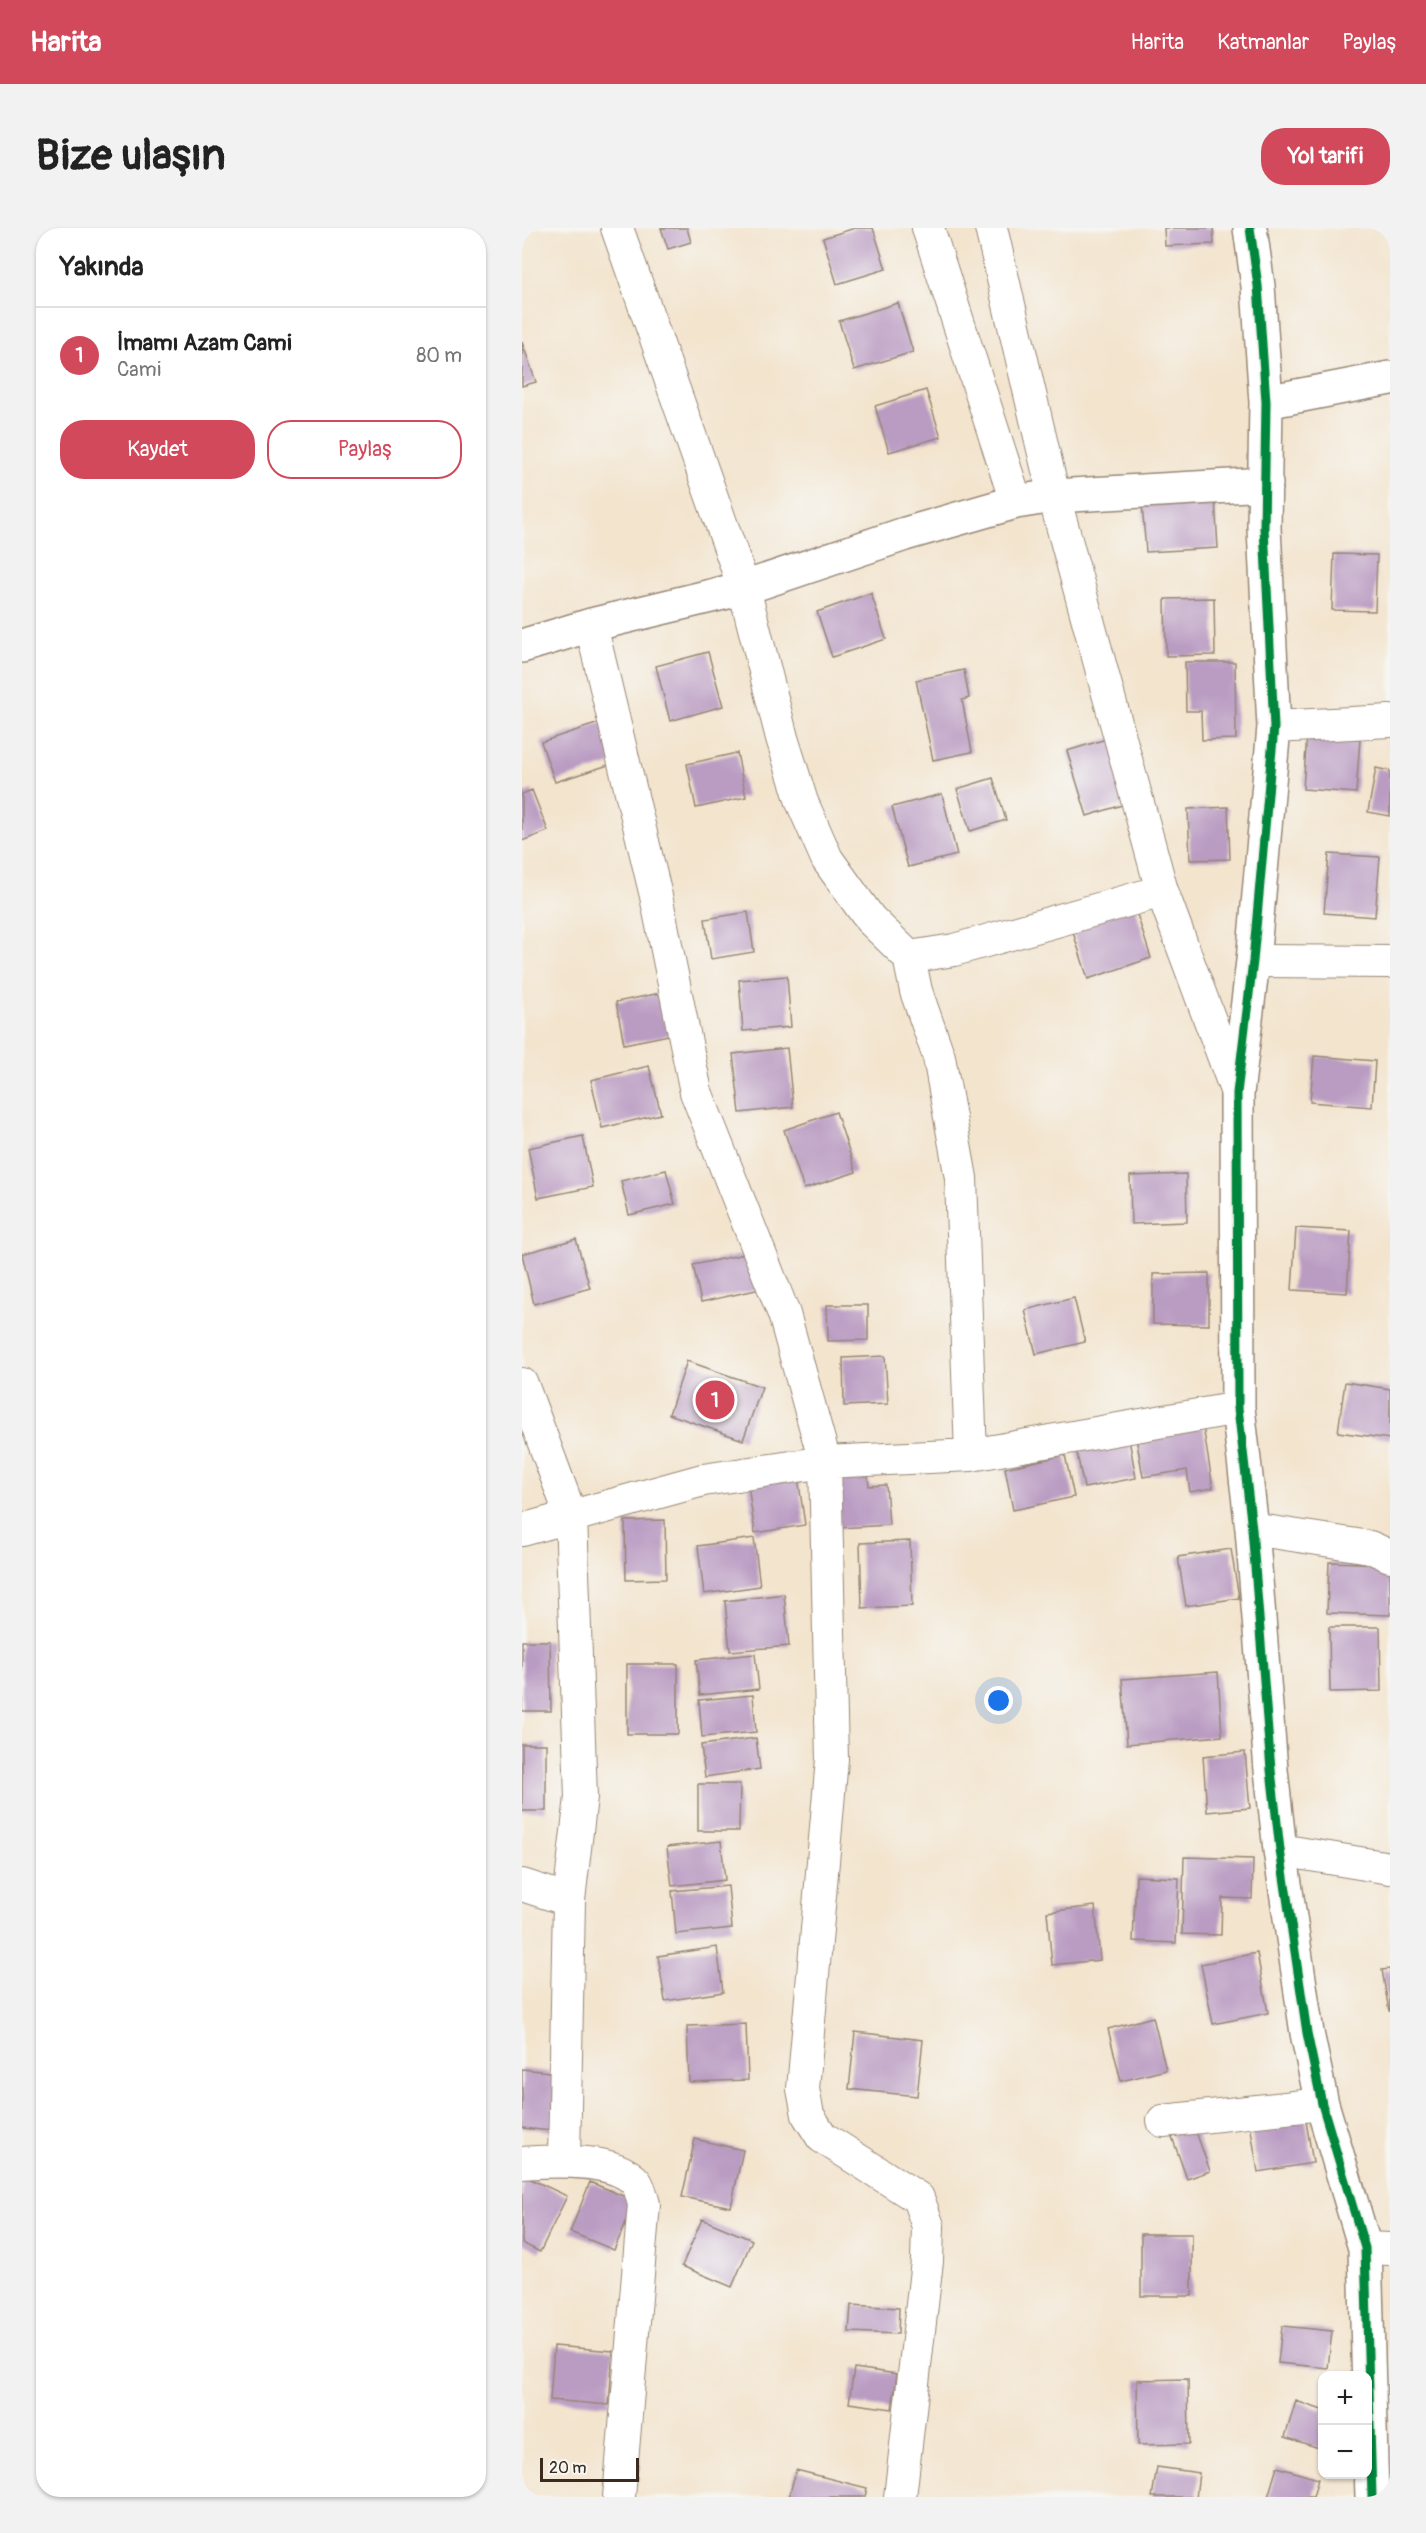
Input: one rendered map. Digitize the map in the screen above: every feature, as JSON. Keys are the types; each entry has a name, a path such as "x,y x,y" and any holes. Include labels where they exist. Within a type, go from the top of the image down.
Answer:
{"street":[{"path":"617,228 744,588 782,738 802,802 823,850 870,919 909,957 916,991 939,1057 961,1178 971,1455"},
{"path":"928,228 1016,502"},
{"path":"991,228 1054,496 1162,891 1237,1093"},
{"path":"1250,228 1258,286 1266,402 1264,528 1274,727 1253,961 1237,1093 1238,1407 1252,1529 1271,1770 1280,1850 1307,2033 1322,2104 1378,2248 1372,2497"},
{"path":"1266,402 1390,378"},
{"path":"522,646 591,625 744,588 905,534 1016,502 1054,496 1266,484"},
{"path":"591,625 656,896 696,1092 784,1314 825,1462 832,1759 803,2089 808,2115 822,2137 918,2198 928,2226 927,2261 900,2497"},
{"path":"1274,727 1390,721"},
{"path":"909,957 954,950 1162,891"},
{"path":"1253,961 1390,962"},
{"path":"522,1384 571,1516 581,1797 568,1900 564,2160"},
{"path":"522,1530 703,1480 825,1462 971,1455 1238,1407"},
{"path":"1252,1529 1370,1547 1390,1556"},
{"path":"1280,1850 1390,1868"},
{"path":"522,1885 568,1900"},
{"path":"1163,2121 1322,2104"},
{"path":"522,2163 564,2160 616,2169 637,2182 644,2204 619,2497"}],"building":[{"path":"661,228 687,228 691,242 668,249"},
{"path":"855,228 873,228 886,269 837,284 823,238"},
{"path":"1164,228 1213,228 1214,244 1165,246"},
{"path":"898,303 913,352 854,370 839,321"},
{"path":"522,342 536,382 522,386"},
{"path":"926,390 941,437 889,452 875,406"},
{"path":"1215,499 1218,548 1146,552 1142,504"},
{"path":"1334,554 1377,555 1375,611 1332,610"},
{"path":"871,593 886,639 832,657 817,612"},
{"path":"1214,598 1215,655 1166,656 1165,599"},
{"path":"708,652 723,706 670,721 656,666"},
{"path":"1185,662 1235,662 1236,739 1202,740 1201,711 1186,711"},
{"path":"964,670 969,698 962,700 972,752 933,760 916,680"},
{"path":"605,721 618,762 555,782 541,742"},
{"path":"1307,735 1360,739 1356,793 1303,789"},
{"path":"1116,736 1135,801 1087,816 1067,751"},
{"path":"737,753 746,797 696,808 687,764"},
{"path":"1376,768 1390,771 1390,816 1368,812"},
{"path":"993,778 1006,820 970,831 957,789"},
{"path":"532,790 548,831 522,841 522,794"},
{"path":"942,794 957,855 908,867 892,807"},
{"path":"1228,807 1230,859 1190,860 1188,809"},
{"path":"1329,854 1380,857 1375,917 1324,913"},
{"path":"1134,905 1151,958 1088,979 1071,926"},
{"path":"748,912 754,952 711,959 705,919"},
{"path":"787,976 791,1027 743,1031 739,980"},
{"path":"661,993 669,1035 624,1044 616,1002"},
{"path":"787,1048 793,1107 740,1113 733,1054"},
{"path":"1314,1056 1375,1061 1372,1107 1310,1102"},
{"path":"649,1066 661,1114 602,1128 591,1080"},
{"path":"836,1112 856,1172 804,1189 784,1130"},
{"path":"583,1136 593,1187 538,1198 528,1148"},
{"path":"666,1170 675,1204 629,1215 621,1181"},
{"path":"1186,1174 1187,1222 1131,1224 1130,1176"},
{"path":"1296,1228 1351,1231 1347,1293 1292,1290"},
{"path":"576,1239 590,1288 534,1304 522,1254"},
{"path":"754,1252 761,1289 701,1302 693,1265"},
{"path":"1209,1273 1209,1325 1153,1324 1153,1274"},
{"path":"1074,1298 1085,1342 1036,1354 1025,1310"},
{"path":"827,1305 868,1305 868,1340 828,1341"},
{"path":"885,1356 888,1404 844,1406 843,1358"},
{"path":"687,1361 762,1387 743,1440 669,1414"},
{"path":"1345,1382 1390,1389 1390,1439 1338,1432"},
{"path":"1203,1426 1213,1488 1190,1492 1187,1470 1143,1477 1136,1437"},
{"path":"1129,1439 1136,1478 1084,1488 1076,1449"},
{"path":"1065,1455 1074,1497 1013,1510 1005,1468"},
{"path":"867,1467 869,1486 886,1485 889,1525 839,1528 836,1469"},
{"path":"798,1477 805,1525 755,1533 748,1485"},
{"path":"665,1520 666,1579 626,1580 625,1521"},
{"path":"754,1538 760,1586 704,1594 698,1546"},
{"path":"910,1541 912,1606 862,1608 860,1543"},
{"path":"1231,1549 1239,1598 1186,1606 1178,1557"},
{"path":"1329,1562 1390,1564 1390,1615 1327,1613"},
{"path":"784,1594 789,1646 730,1651 725,1601"},
{"path":"1329,1627 1380,1627 1381,1691 1330,1692"},
{"path":"522,1641 550,1641 551,1711 522,1711"},
{"path":"755,1654 759,1689 700,1695 696,1660"},
{"path":"627,1664 678,1664 678,1734 627,1734"},
{"path":"1218,1672 1222,1736 1127,1744 1122,1679"},
{"path":"753,1695 756,1732 702,1737 699,1700"},
{"path":"756,1738 760,1769 705,1777 701,1745"},
{"path":"522,1744 546,1744 546,1811 522,1811"},
{"path":"1245,1752 1250,1808 1207,1812 1203,1756"},
{"path":"698,1784 740,1784 739,1831 698,1831"},
{"path":"721,1841 725,1880 672,1886 667,1847"},
{"path":"1184,1857 1253,1859 1252,1899 1222,1898 1221,1935 1182,1934"},
{"path":"1136,1876 1179,1878 1176,1943 1133,1941"},
{"path":"728,1886 732,1928 676,1934 672,1891"},
{"path":"1095,1906 1100,1960 1052,1965 1047,1912"},
{"path":"717,1947 723,1992 665,2001 658,1956"},
{"path":"1257,1953 1268,2013 1213,2024 1201,1964"},
{"path":"1390,1969 1390,2011 1389,2011 1382,1970"},
{"path":"1153,2017 1166,2070 1121,2081 1108,2029"},
{"path":"746,2024 748,2080 689,2082 687,2026"},
{"path":"855,2032 923,2040 917,2096 849,2089"},
{"path":"522,2069 558,2073 552,2131 522,2128"},
{"path":"1305,2115 1313,2163 1258,2172 1250,2124"},
{"path":"1194,2126 1210,2171 1187,2179 1171,2134"},
{"path":"695,2139 743,2150 731,2207 682,2197"},
{"path":"522,2175 567,2196 540,2252 522,2243"},
{"path":"590,2182 635,2201 614,2250 570,2232"},
{"path":"702,2219 752,2240 732,2287 682,2266"},
{"path":"1141,2234 1192,2234 1192,2296 1141,2296"},
{"path":"851,2305 899,2308 898,2334 849,2332"},
{"path":"1282,2326 1332,2331 1328,2368 1278,2363"},
{"path":"554,2346 613,2351 609,2405 550,2400"},
{"path":"854,2368 897,2374 892,2409 849,2403"},
{"path":"1188,2379 1189,2444 1138,2445 1137,2380"},
{"path":"1296,2401 1318,2409 1318,2448 1285,2437"},
{"path":"1157,2467 1199,2473 1196,2497 1152,2497"},
{"path":"1277,2467 1318,2479 1313,2497 1268,2497"},
{"path":"796,2470 867,2488 865,2497 789,2497"}],"cycle path":[{"path":"1250,228 1258,286 1266,402 1264,528 1274,727 1253,961 1237,1093 1238,1408 1252,1529 1271,1770 1280,1850 1307,2033 1322,2104 1365,2248 1372,2497"}],"place":[{"name":"İmamı Azam Cami","path":"715,1400"}]}
